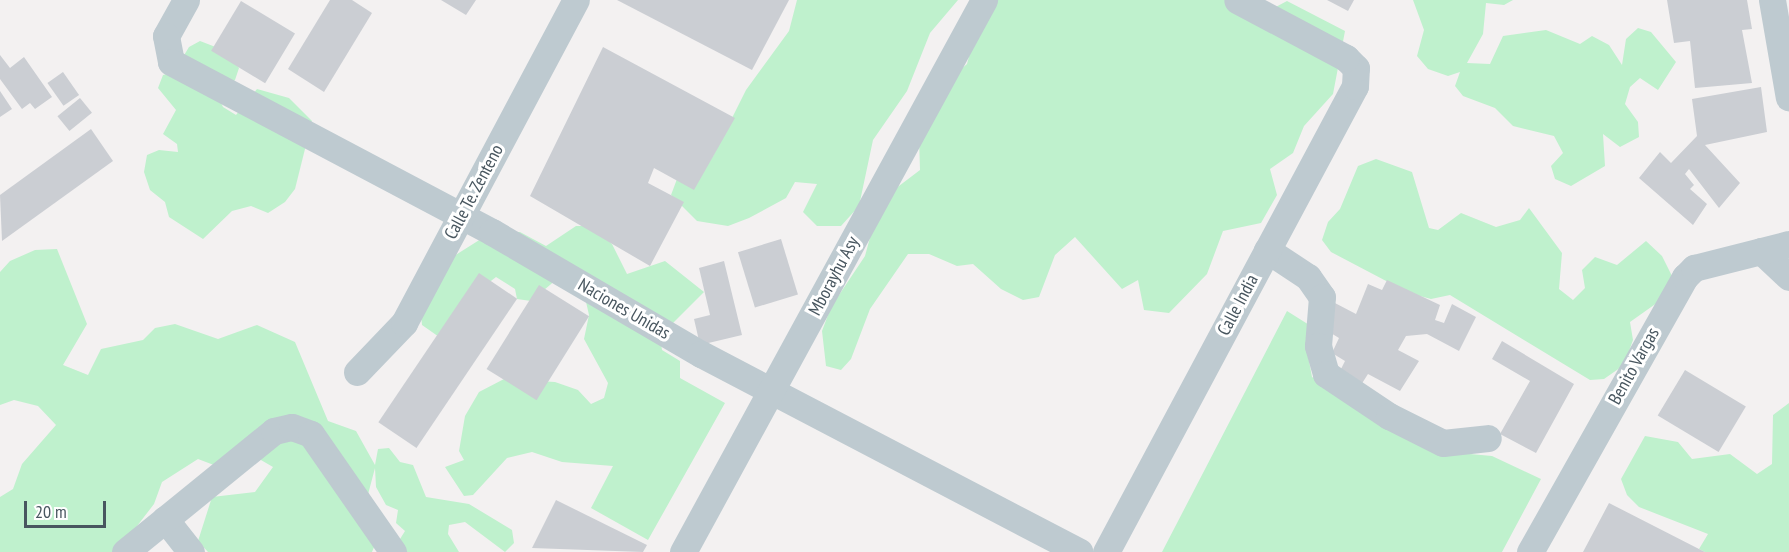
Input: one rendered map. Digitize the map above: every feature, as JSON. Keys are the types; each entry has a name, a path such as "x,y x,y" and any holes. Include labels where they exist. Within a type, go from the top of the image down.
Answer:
{"street":[{"name":"Naciones Unidas","path":"186,0 166,36 171,62 462,216 772,389 1079,552"},
{"name":"Calle Te. Zenteno","path":"357,372 404,323 576,0"},
{"name":"Mborayhu Asy","path":"682,552 984,0"},
{"path":"1237,0 1273,8"},
{"path":"1772,0 1789,98"},
{"name":"Calle India","path":"1106,552 1355,86 1356,68 1346,58 1273,8"},
{"name":"Benito Vargas","path":"1530,552 1685,277 1694,268 1789,244"},
{"path":"1267,250 1308,277 1322,297 1318,346 1326,374 1389,416 1443,443 1488,438"},
{"path":"1761,251 1789,278"},
{"path":"125,552 274,431 292,426 311,434 393,552"},
{"path":"165,519 191,552"}],"green space":[{"path":"797,0 958,0 930,33 907,91 873,140 859,206 841,226 817,226 803,212 817,184 795,182 786,198 749,218 728,226 697,221 671,195 686,155 713,156 746,90 789,31"},
{"path":"984,0 1235,0 1272,9 1287,1 1345,31 1333,94 1304,126 1293,153 1270,169 1277,195 1261,223 1223,231 1207,274 1169,313 1144,310 1138,280 1122,289 1075,237 1055,255 1039,297 1023,300 1001,289 973,264 957,266 929,254 908,254 870,309 851,359 841,370 826,366 822,331 831,307 865,256 875,219 895,189 920,170 919,137 951,78 967,64"},
{"path":"1413,0 1513,0 1504,5 1486,3 1483,34 1467,63 1490,64 1503,36 1546,30 1580,44 1592,36 1609,45 1622,65 1626,39 1638,28 1651,32 1676,62 1658,90 1640,78 1630,87 1625,104 1638,122 1639,137 1620,147 1603,134 1605,166 1571,186 1555,179 1551,166 1563,153 1554,136 1513,126 1495,108 1463,96 1455,86 1460,72 1448,76 1428,69 1417,56 1424,30"},
{"path":"200,41 226,51 239,68 235,80 217,94 223,107 236,115 257,89 289,98 312,121 295,189 285,202 268,213 251,206 232,211 203,239 169,217 165,202 150,190 144,172 147,155 159,150 178,152 177,144 163,134 176,110 158,88 163,75 174,72 189,47"},
{"path":"1376,159 1412,172 1429,228 1438,230 1461,213 1496,227 1520,220 1529,208 1562,253 1559,289 1573,300 1585,288 1582,270 1595,257 1617,265 1646,241 1662,256 1678,288 1630,322 1633,340 1624,365 1604,379 1590,380 1450,295 1431,299 1409,293 1331,252 1322,240 1328,222 1340,209 1358,166"},
{"path":"576,226 590,226 612,244 627,274 665,261 704,292 660,336 662,350 680,361 680,378 725,403 648,540 591,508 613,466 562,462 532,452 507,458 473,495 464,496 445,467 464,460 459,451 465,416 479,392 504,379 555,382 578,390 591,404 604,398 608,383 584,339 589,315 584,293 557,279 531,301 517,299 515,289 496,277 473,295 456,334 442,339 422,325 421,315 454,256 492,232 520,232 546,246"},
{"path":"57,249 87,324 63,365 88,375 101,349 143,340 155,328 175,324 218,339 257,325 295,342 328,421 356,431 375,465 378,449 389,448 400,462 413,465 426,497 469,504 512,530 514,543 505,552 465,522 449,525 448,534 459,552 392,552 405,531 396,523 398,510 386,505 376,487 375,468 366,502 380,533 372,552 208,552 198,541 212,497 255,492 273,467 249,453 227,470 198,459 162,482 154,504 117,552 0,552 0,497 13,489 22,464 56,425 38,406 14,400 0,405 0,272 10,261 35,250"},
{"path":"1287,311 1314,328 1306,345 1312,377 1437,451 1492,456 1541,479 1502,552 1162,552"},
{"path":"1789,403 1789,552 1705,552 1699,549 1708,534 1639,507 1627,495 1621,479 1645,436 1678,442 1692,459 1730,454 1757,474 1772,464 1773,415"}],"building":[{"path":"330,0 352,0 372,13 324,92 288,69"},
{"path":"441,0 476,0 466,15"},
{"path":"617,0 789,0 752,70"},
{"path":"1327,0 1354,0 1348,11"},
{"path":"1667,0 1747,0 1752,29 1742,30 1752,83 1695,88 1690,41 1674,43"},
{"path":"241,1 295,33 265,83 211,51"},
{"path":"603,47 735,118 694,190 654,168 648,183 684,202 650,266 530,196"},
{"path":"0,55 10,68 24,57 52,97 35,109 30,103 22,109 0,79"},
{"path":"63,72 79,95 63,106 47,83"},
{"path":"1761,87 1767,132 1705,145 1740,183 1719,208 1689,169 1685,174 1694,185 1690,189 1707,204 1693,225 1639,178 1660,152 1671,163 1697,136 1692,99"},
{"path":"0,91 12,109 0,117"},
{"path":"80,98 92,113 69,131 57,116"},
{"path":"91,129 113,161 2,241 0,195"},
{"path":"781,239 798,294 755,308 738,252"},
{"path":"724,261 742,335 700,345 694,319 710,315 699,268"},
{"path":"479,273 517,299 416,448 378,422"},
{"path":"1387,280 1440,305 1435,320 1444,323 1452,304 1476,317 1459,351 1427,334 1406,336 1398,350 1419,361 1400,391 1368,374 1359,388 1337,377 1345,361 1332,353 1339,338 1321,327 1333,302 1356,314 1368,284 1382,290"},
{"path":"539,285 589,316 537,400 487,369"},
{"path":"1502,341 1574,384 1536,453 1500,434 1530,381 1492,359"},
{"path":"1685,370 1746,407 1719,452 1658,415"},
{"path":"556,500 647,545 643,552 532,548"},
{"path":"1609,503 1699,549 1705,552 1583,552"}]}
